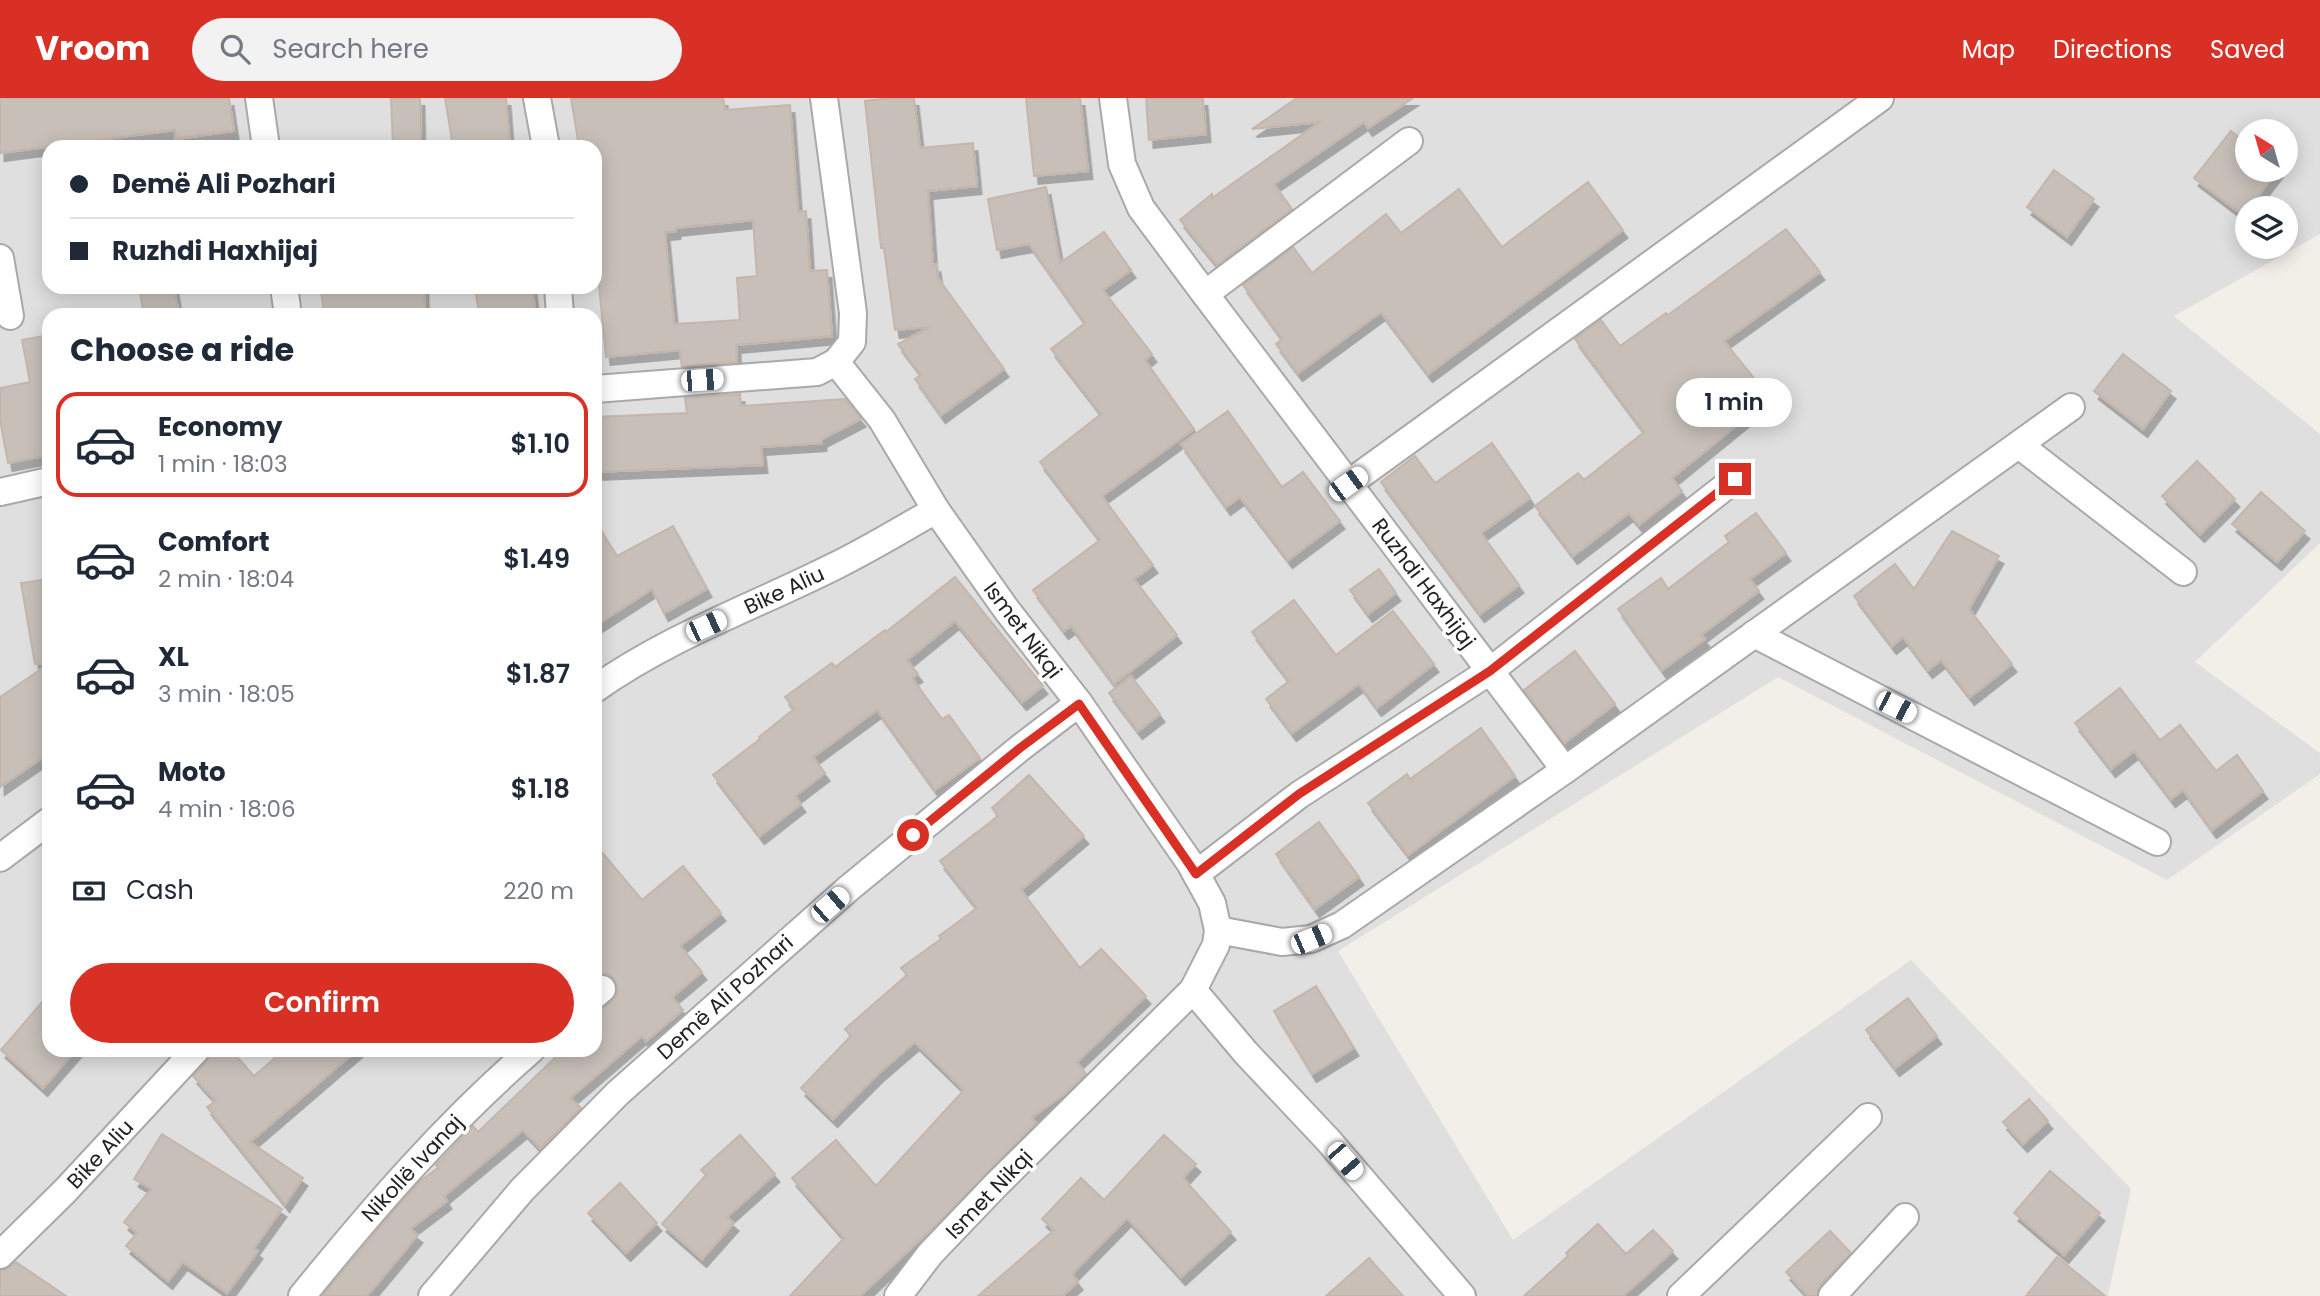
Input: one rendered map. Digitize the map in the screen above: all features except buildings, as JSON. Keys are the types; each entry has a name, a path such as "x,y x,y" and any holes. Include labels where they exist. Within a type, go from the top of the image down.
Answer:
{"street":[{"path":"259,98 265,140"},
{"path":"537,98 545,140"},
{"path":"602,388 817,372 835,362 852,342 853,313 824,98"},
{"name":"Ruzhdi Haxhijaj","path":"1113,98 1122,164 1141,208 1490,671"},
{"path":"1348,484 1880,98"},
{"path":"1205,294 1409,141"},
{"path":"0,258 10,316"},
{"name":"Ismet Nikqi","path":"835,362 882,420 936,510 1006,609 1079,704 1196,874 1212,903 1218,930 1216,945 1193,990 996,1185 930,1254 898,1296"},
{"path":"1218,930 1282,942 1311,939 1342,925 1565,770 2071,407"},
{"path":"2019,445 2183,572"},
{"name":"Ruzhdi Haxhijaj","path":"1196,874 1299,794 1490,671 1735,479"},
{"path":"0,492 42,483"},
{"name":"Bike Aliu","path":"602,684 630,664 834,567 936,510"},
{"path":"1754,634 2157,842"},
{"path":"1490,671 1565,770"},
{"name":"Demë Ali Pozhari","path":"432,1296 522,1190 618,1093 849,888 1020,748 1079,704"},
{"path":"0,858 42,826"},
{"path":"1193,990 1246,1053 1328,1140 1462,1296"},
{"name":"Bike Aliu","path":"1,1252 74,1181 189,1057"},
{"name":"Nikollë Ivanaj","path":"302,1296 355,1230 425,1151 523,1057"},
{"path":"1681,1296 1868,1118"},
{"path":"1832,1296 1905,1217"}],"shaded area":[{"path":"0,98 2320,98 2320,234 2298,246 2298,196 2235,196 2235,259 2275,259 2174,316 2320,434 2320,543 2195,662 2320,753 2320,774 2167,880 1778,677 1338,951 1513,1240 1911,960 2131,1189 2108,1296 0,1296"}],"route":[{"path":"913,835 1079,704 1196,874 1299,794 1490,671 1735,479"}]}
